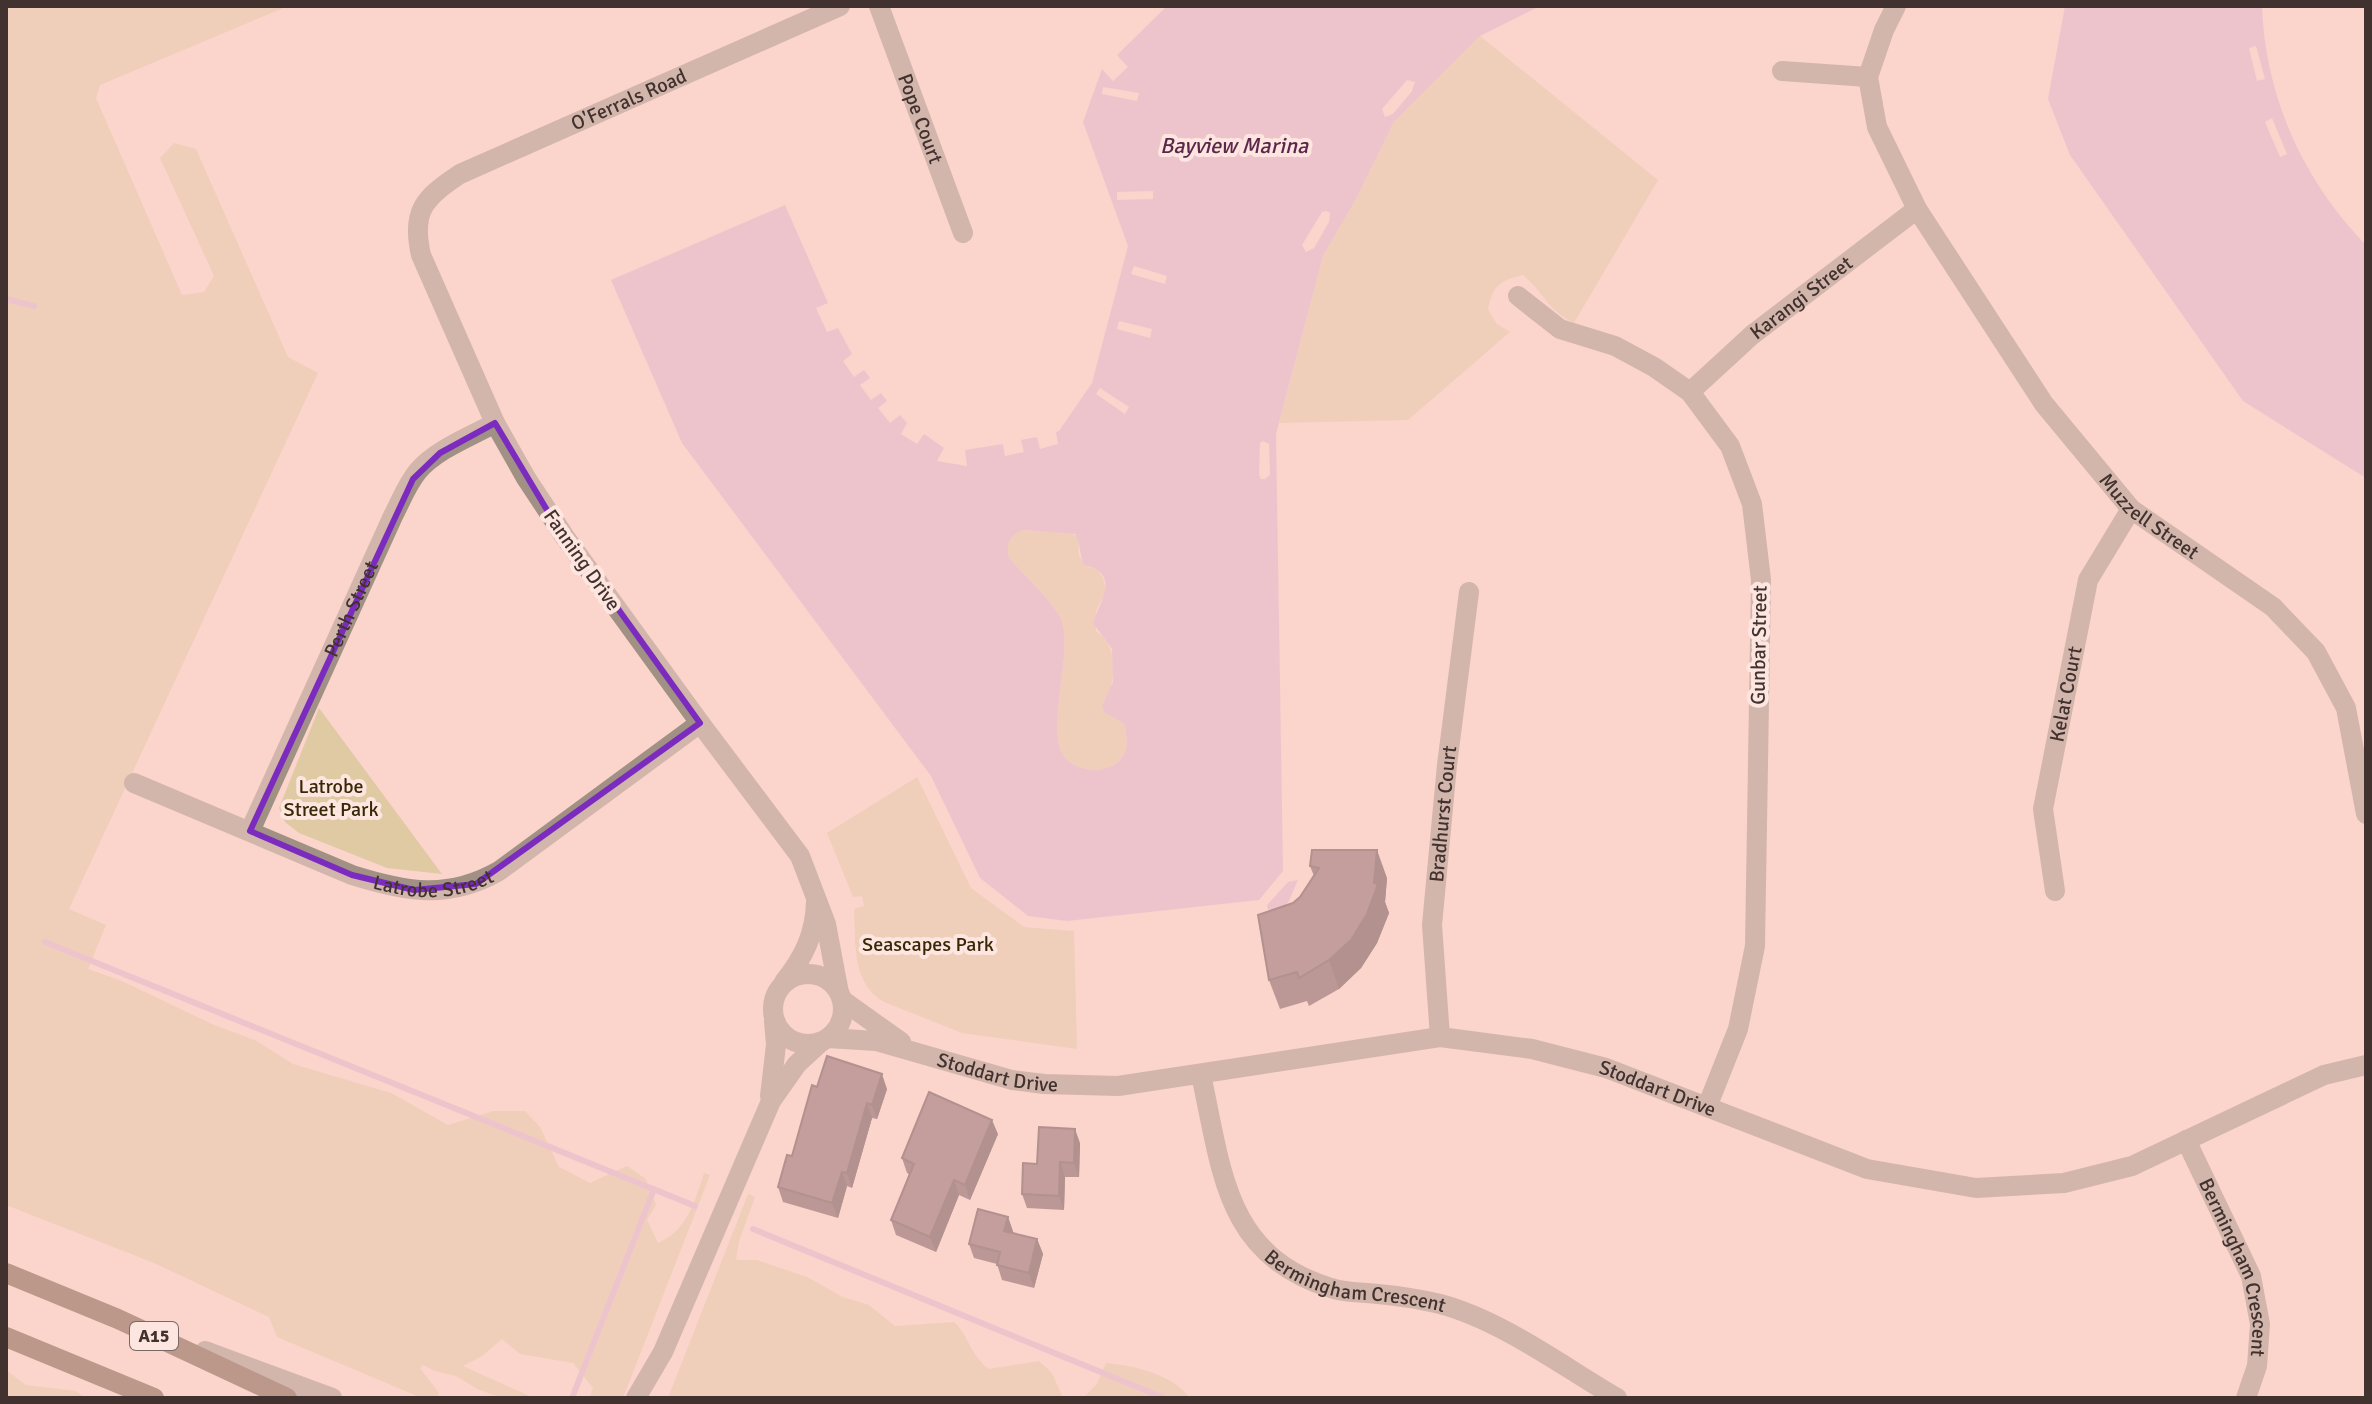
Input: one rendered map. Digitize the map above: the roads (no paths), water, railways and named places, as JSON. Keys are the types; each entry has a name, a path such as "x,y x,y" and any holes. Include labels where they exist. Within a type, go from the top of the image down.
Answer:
{"main road":[{"name":"A15","path":"6,1273 118,1319 287,1398"},
{"path":"6,1337 154,1398"}],"street":[{"name":"O'Ferrals Road","path":"424,203 444,185 480,164 840,6"},
{"name":"Pope Court","path":"879,6 963,233"},
{"path":"1782,71 1868,77 1896,6"},
{"name":"Muzzell Street","path":"1868,77 1877,127 1917,209 2044,404 2131,509 2273,607 2316,652 2346,708 2366,814"},
{"name":"Fanning Drive","path":"424,203 416,233 421,255 495,423 547,510 700,723 790,841 807,869 831,945 840,997"},
{"name":"Karangi Street","path":"1690,392 1752,335 1917,209"},
{"name":"Gunbar Street","path":"1518,296 1560,329 1615,346 1654,367 1690,392 1730,446 1752,504 1761,580 1755,946 1738,1029 1707,1107"},
{"name":"Perth Street","path":"250,831 393,516 413,479 440,453 495,423"},
{"name":"Kelat Court","path":"2055,891 2043,809 2088,580 2131,509"},
{"name":"Bradhurst Court","path":"1440,1037 1432,925 1447,765 1469,592"},
{"name":"Latrobe Street","path":"134,783 352,875 383,885 449,890 476,884 545,839 700,723"},
{"name":"Fanning Drive","path":"781,986 810,942 816,914 813,886"},
{"path":"636,1398 663,1352 760,1126 782,1084 802,1059 841,1023 844,1009 840,997 830,981 814,974 795,976 781,986 773,1003 776,1045 774,1075 760,1126"},
{"name":"Stoddart Drive","path":"840,997 884,1032 924,1054"},
{"path":"774,1021 791,1041 808,1045 825,1040"},
{"name":"Stoddart Drive","path":"825,1040 876,1041 979,1072 1044,1084 1118,1086 1440,1037 1532,1049 1606,1068 1867,1169 1976,1188 2064,1183 2132,1166 2324,1075 2366,1065"},
{"name":"Bermingham Crescent","path":"1201,1075 1228,1196 1245,1230 1268,1254 1295,1274 1334,1289 1441,1304 1495,1326 1617,1398"},
{"name":"Bermingham Crescent","path":"2186,1140 2251,1276 2260,1324 2257,1366 2246,1398"},
{"path":"118,1319 332,1398"},
{"path":"652,1398 663,1352"}],"water":[{"name":"Bayview Marina","path":"1167,6 1540,6 1480,36 1394,122 1355,201 1323,256 1276,434 1283,871 1259,900 1067,921 1028,916 980,878 931,776 682,443 611,280 785,205 828,303 816,308 827,332 838,328 852,354 843,361 854,377 864,370 870,378 860,385 871,400 881,393 887,401 878,408 890,423 900,415 907,423 901,434 917,444 924,434 944,448 937,461 967,466 965,450 1003,444 1005,456 1024,452 1021,440 1037,437 1040,449 1058,444 1056,432 1092,383 1128,246 1083,122 1102,69 1113,81 1128,67 1117,55","holes":["1023,530 1075,534 1084,565 1096,569 1105,581 1104,595 1093,623 1112,649 1113,682 1102,706 1105,713 1124,724 1126,736 1126,747 1119,761 1112,766 1093,770 1067,760 1058,740 1065,649 1061,619 1008,553 1012,537"]},
{"path":"2065,6 2262,6 2271,72 2292,135 2324,193 2366,245 2366,478 2243,401 2070,155 2048,99"},
{"path":"1298,880 1288,903 1269,915 1267,905 1288,882"}],"waterway":[{"path":"6,299 34,306"},
{"path":"45,942 695,1206"},
{"path":"572,1398 654,1189"},
{"path":"753,1229 1164,1398"}],"park label":[{"name":"Latrobe Street Park","path":"331,798"},
{"name":"Seascapes Park","path":"928,944"}]}
